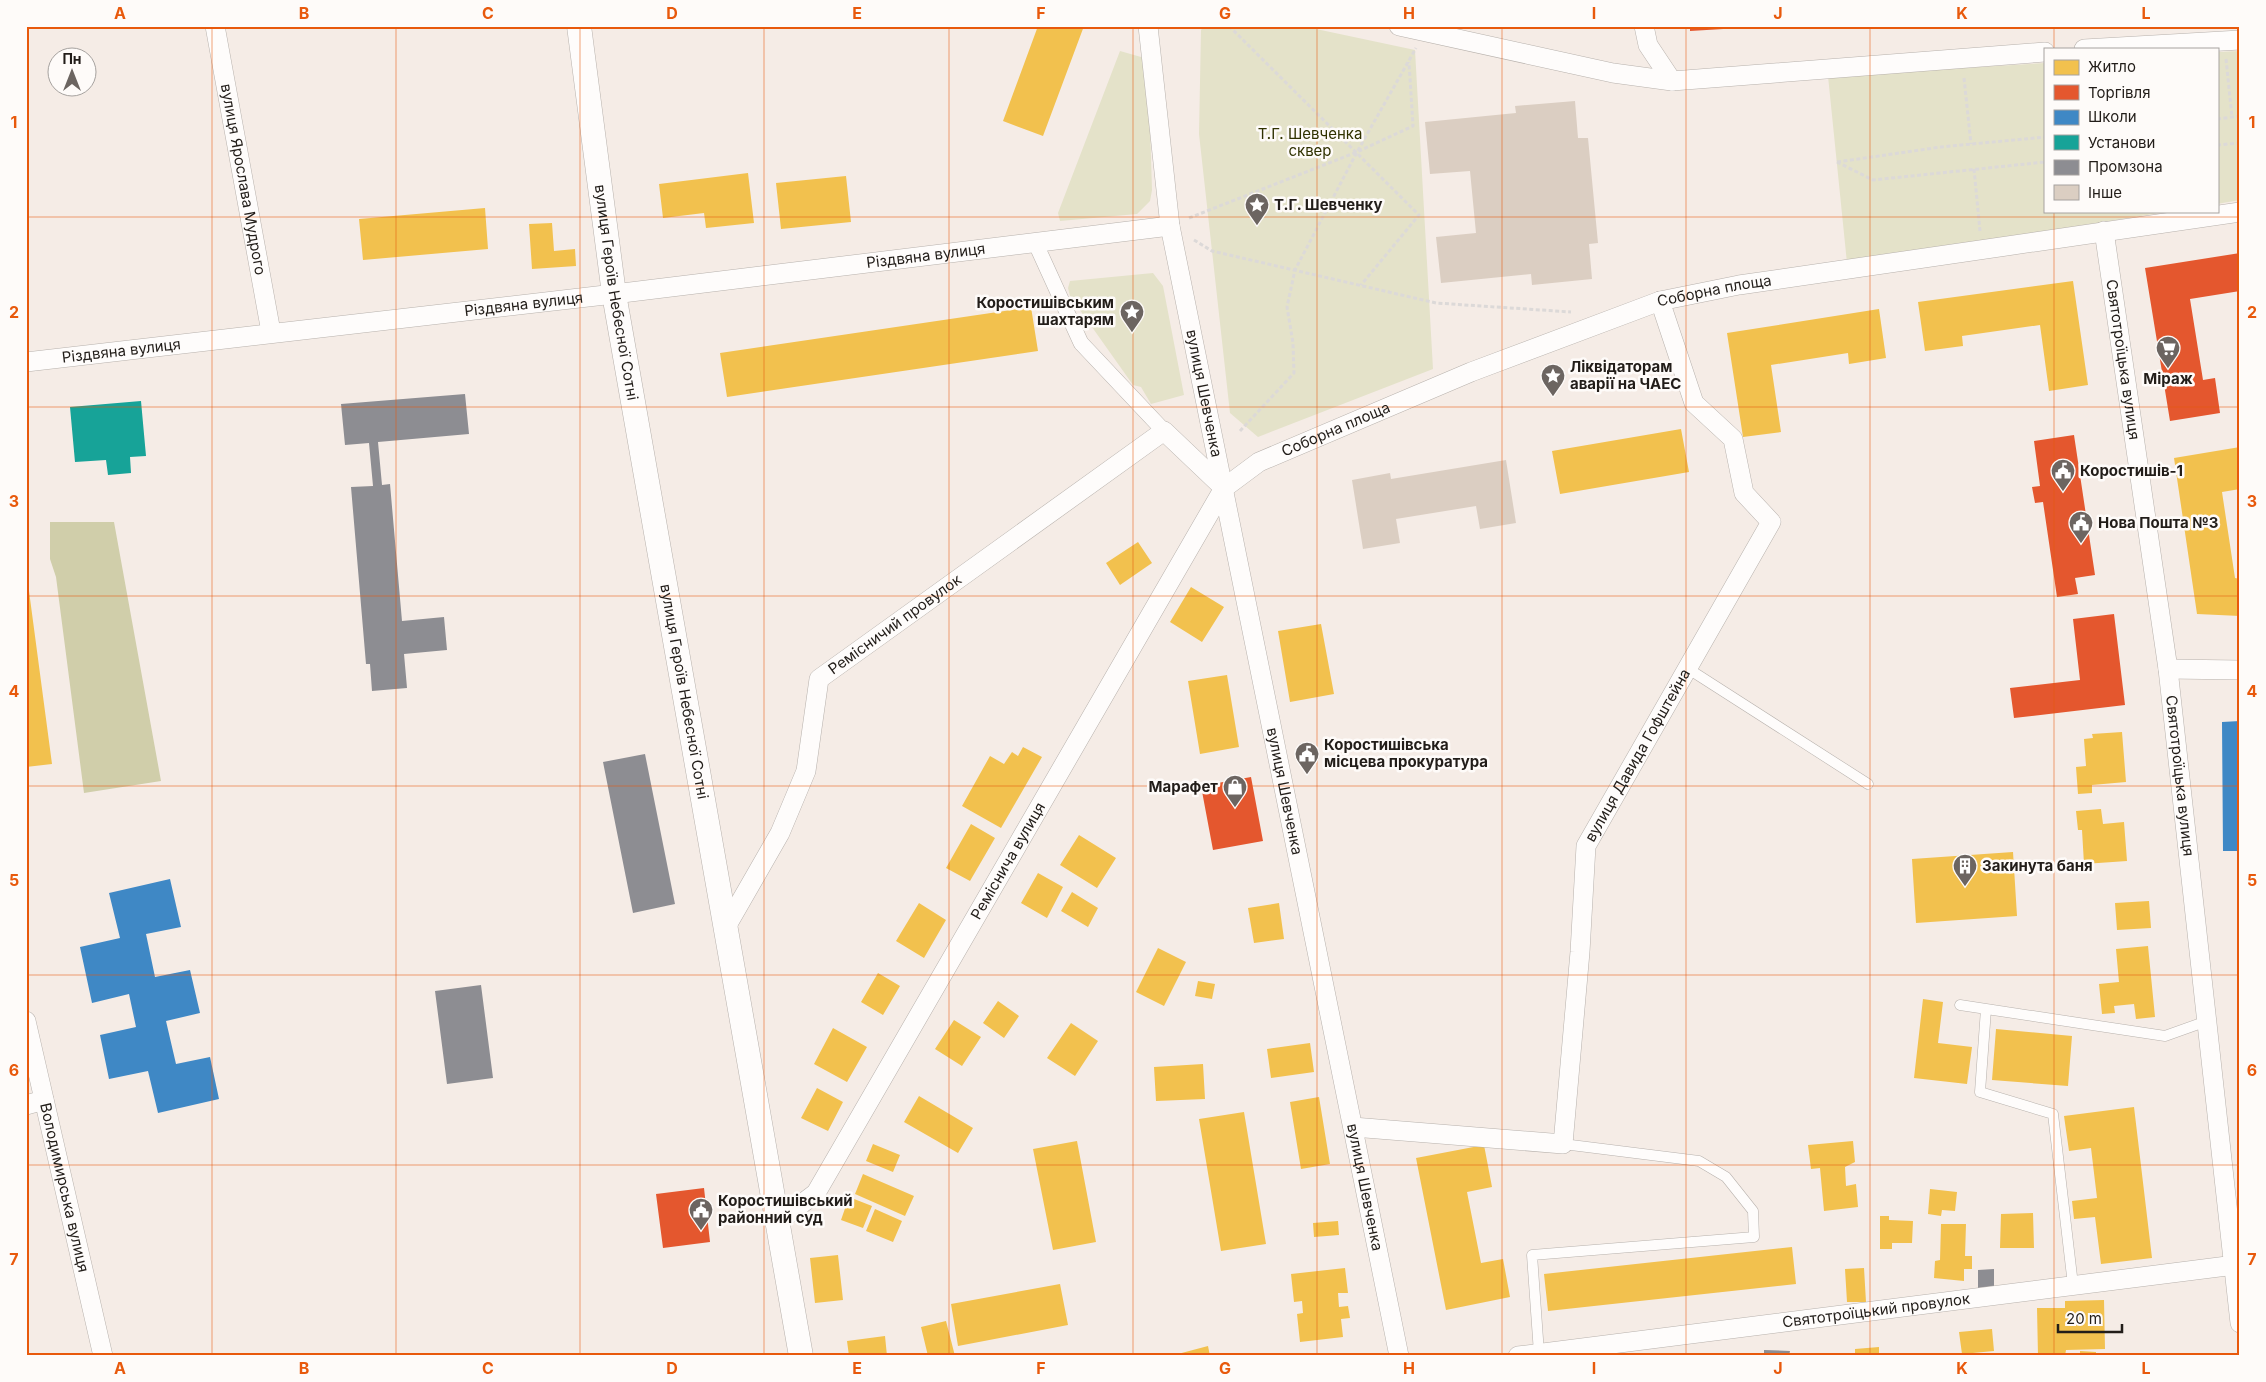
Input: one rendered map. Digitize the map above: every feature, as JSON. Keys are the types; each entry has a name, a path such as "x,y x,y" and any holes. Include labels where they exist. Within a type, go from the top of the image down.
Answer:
{"street":[{"name":"вулиця Ярослава Мудрого","path":"215,26 271,332"},
{"name":"вулиця Героїв Небесної Сотні","path":"579,26 614,294 801,1356"},
{"name":"вулиця Шевченка","path":"1148,26 1170,226 1399,1356"},
{"path":"1399,26 1612,73 1672,81 2044,52"},
{"path":"1644,26 1648,45 1672,81"},
{"path":"2102,48 2232,41"},
{"name":"Соборна площа","path":"1224,488 1259,462 1471,372 1660,301 1740,285 2104,230 2240,212"},
{"name":"Різдвяна вулиця","path":"26,362 271,332 614,294 1170,226"},
{"name":"Святотроїцька вулиця","path":"2104,230 2168,670 2240,1323"},
{"path":"1035,242 1081,343 1164,431 1224,488"},
{"name":"вулиця Давида Гофштейна","path":"1563,1144 1580,952 1586,846 1770,522 1744,493 1733,439 1694,403 1660,301"},
{"name":"Ремісничий провулок","path":"726,927 780,833 806,771 820,679 1164,431"},
{"name":"Реміснича вулиця","path":"778,1221 816,1193 1224,488"},
{"path":"2168,670 2240,670"},
{"name":"Володимирська вулиця","path":"26,1021 35,1103 103,1356"},
{"path":"1353,1127 1563,1144"},
{"name":"Святотроїцький провулок","path":"1518,1356 2234,1265"}],"lane":[{"path":"1687,668 1868,784"},
{"path":"1960,1005 2165,1036 2207,1021"},
{"path":"1986,1009 1980,1092 2053,1114 2073,1285"},
{"path":"1539,1353 1532,1255 1754,1237 1753,1211 1726,1177 1699,1161 1563,1144"}],"path":[{"path":"1229,26 1419,215 1360,286"},
{"path":"1240,431 1294,373 1293,343 1287,307 1295,270 1357,152 1426,33"},
{"path":"2232,41 2232,117"},
{"path":"1962,58 1971,144"},
{"path":"1170,226 1357,152 1413,126 1409,60"},
{"path":"2218,119 2240,116"},
{"path":"2044,136 1837,162 1873,180 2044,162"},
{"path":"2218,145 2240,143"},
{"path":"1974,170 1982,249"},
{"path":"1170,226 1212,250 1436,303 1573,312"}],"green space":[{"name":"Т.Г. Шевченка сквер","path":"1204,26 1302,26 1415,50 1433,369 1258,437 1230,413 1199,134 1201,30"},
{"path":"1120,51 1148,59 1152,190 1150,201 1137,214 1060,221 1058,213"},
{"path":"2240,51 2240,200 2218,204 2218,52"},
{"path":"2044,63 2044,212 2166,212 1847,263 1828,76"},
{"path":"1153,273 1163,286 1184,395 1151,404 1141,387 1133,385 1070,296 1068,288 1070,281"}],"shaded area":[{"path":"50,522 114,522 161,781 84,793 56,577 50,559"}],"building: Житло":[{"path":"1038,26 1084,26 1043,136 1003,121"},
{"path":"748,173 754,223 706,228 704,213 663,218 659,184"},
{"path":"846,176 851,222 781,229 776,183"},
{"path":"485,208 488,249 363,260 359,219"},
{"path":"552,223 554,251 575,249 576,266 532,269 529,224"},
{"path":"2073,281 2088,385 2049,391 2040,325 1962,336 1963,346 1925,351 1918,302"},
{"path":"1031,307 1038,351 727,397 720,353"},
{"path":"1879,309 1886,358 1849,364 1848,353 1771,365 1781,432 1743,437 1727,333"},
{"path":"1681,429 1689,472 1560,494 1552,451"},
{"path":"2240,447 2240,489 2222,492 2235,578 2240,579 2240,616 2197,614 2174,458"},
{"path":"1138,542 1152,563 1120,585 1106,563"},
{"path":"1191,587 1224,607 1202,642 1170,622"},
{"path":"26,591 29,591 52,764 26,767"},
{"path":"1321,624 1334,694 1290,702 1278,631"},
{"path":"1227,675 1239,747 1200,754 1188,681"},
{"path":"2122,732 2126,782 2092,785 2092,793 2078,794 2076,767 2086,766 2084,739 2093,738 2092,734"},
{"path":"1023,747 1042,757 1001,828 962,806 990,756 1004,764 1012,752 1018,756"},
{"path":"2101,809 2103,824 2124,822 2127,861 2084,864 2082,830 2078,830 2076,811"},
{"path":"971,824 995,838 970,881 946,868"},
{"path":"1079,835 1116,858 1097,888 1060,865"},
{"name":"Закинута баня","path":"2013,852 2017,916 1916,923 1912,859"},
{"path":"1038,873 1063,887 1047,918 1021,903"},
{"path":"1072,892 1098,908 1088,927 1061,911"},
{"path":"2149,901 2151,928 2117,930 2115,903"},
{"path":"919,903 946,920 924,958 896,941"},
{"path":"1279,903 1284,939 1254,943 1248,908"},
{"path":"2148,946 2155,1017 2136,1019 2134,1004 2114,1006 2115,1013 2102,1014 2099,984 2119,982 2116,949"},
{"path":"1158,948 1186,962 1164,1006 1136,992"},
{"path":"878,973 900,986 883,1015 861,1002"},
{"path":"1198,981 1215,984 1212,999 1195,996"},
{"path":"1923,999 1943,1002 1938,1043 1972,1047 1967,1084 1914,1078"},
{"path":"998,1001 1019,1016 1004,1038 983,1023"},
{"path":"954,1020 981,1037 962,1066 935,1049"},
{"path":"1071,1023 1098,1041 1075,1076 1047,1058"},
{"path":"833,1028 867,1047 847,1082 814,1064"},
{"path":"1996,1029 2072,1036 2068,1086 1992,1080"},
{"path":"1310,1043 1314,1072 1271,1078 1267,1049"},
{"path":"1203,1064 1205,1099 1156,1101 1154,1067"},
{"path":"817,1088 843,1102 828,1131 801,1118"},
{"path":"919,1096 973,1128 958,1153 904,1122"},
{"path":"1319,1097 1330,1164 1301,1169 1290,1102"},
{"path":"2134,1107 2152,1258 2101,1264 2095,1217 2074,1219 2072,1201 2097,1198 2091,1148 2069,1151 2064,1116"},
{"path":"1244,1112 1266,1244 1221,1251 1199,1119"},
{"path":"1077,1141 1096,1242 1053,1250 1033,1149"},
{"path":"1853,1141 1855,1162 1845,1167 1846,1186 1856,1184 1858,1207 1824,1211 1820,1168 1811,1169 1808,1145"},
{"path":"873,1144 900,1155 893,1172 866,1161"},
{"path":"1484,1145 1492,1187 1467,1192 1481,1263 1503,1259 1510,1297 1446,1310 1416,1158"},
{"path":"863,1174 914,1196 905,1216 855,1194"},
{"path":"1930,1189 1957,1192 1955,1211 1942,1210 1941,1216 1928,1214"},
{"path":"849,1197 872,1206 863,1228 841,1220"},
{"path":"875,1209 902,1221 893,1242 866,1231"},
{"path":"2033,1213 2034,1248 2000,1248 2001,1214"},
{"path":"1880,1216 1889,1216 1889,1220 1913,1221 1912,1243 1892,1243 1892,1249 1880,1249"},
{"path":"1338,1221 1339,1235 1314,1237 1313,1223"},
{"path":"1941,1224 1966,1224 1965,1256 1972,1256 1972,1269 1964,1269 1964,1281 1934,1278 1935,1261 1940,1260"},
{"path":"1792,1247 1796,1284 1548,1311 1544,1274"},
{"path":"838,1255 843,1300 815,1303 810,1258"},
{"path":"1345,1268 1348,1293 1338,1293 1339,1307 1348,1306 1350,1318 1341,1319 1343,1337 1300,1342 1297,1314 1303,1313 1302,1301 1294,1302 1291,1274"},
{"path":"1864,1268 1866,1302 1847,1302 1845,1269"},
{"path":"1060,1284 1068,1325 958,1346 951,1304"},
{"path":"2104,1300 2105,1349 2066,1350 2065,1356 2038,1356 2037,1308 2065,1308 2065,1301"},
{"path":"946,1321 955,1356 928,1356 921,1327"},
{"path":"1992,1329 1994,1351 1962,1354 1959,1332"},
{"path":"885,1336 887,1356 849,1356 847,1341"},
{"path":"1208,1346 1210,1356 1174,1356 1174,1355"},
{"path":"1879,1347 1879,1356 1855,1356 1855,1349"},
{"path":"2080,1351 2096,1352 2096,1356 2080,1356"}],"building: Торгівля":[{"path":"1690,26 1740,26 1740,28 1690,31"},
{"path":"2240,253 2240,291 2190,299 2203,380 2215,378 2220,413 2170,421 2145,268"},
{"path":"2074,435 2095,575 2075,578 2078,594 2057,597 2043,502 2035,503 2032,487 2040,486 2034,441"},
{"path":"2114,614 2125,705 2014,718 2010,688 2080,680 2073,619"},
{"path":"1251,777 1263,841 1213,850 1201,786"},
{"path":"704,1188 710,1242 663,1248 656,1194"}],"building: Школи":[{"path":"2240,721 2240,851 2223,851 2222,722"},
{"path":"170,879 181,927 146,934 155,977 190,970 200,1013 166,1021 176,1064 210,1057 219,1099 158,1113 148,1071 109,1079 100,1035 136,1027 129,994 92,1003 80,947 120,938 109,893"}],"building: Установи":[{"path":"141,401 146,456 130,457 131,473 108,475 106,460 75,462 70,407"}],"building: Промзона":[{"path":"465,394 469,434 378,442 382,485 390,484 402,621 444,617 447,650 404,654 407,688 372,691 370,664 366,664 351,487 373,486 369,443 345,445 341,404"},
{"path":"645,754 675,904 633,913 603,762"},
{"path":"481,985 493,1078 447,1084 435,991"},
{"path":"1994,1269 1994,1287 1978,1288 1978,1270"},
{"path":"1764,1350 1790,1351 1789,1356 1764,1356"}],"building: Інше":[{"path":"1575,101 1578,138 1588,138 1598,243 1589,244 1592,279 1532,285 1531,274 1441,283 1436,237 1476,233 1470,171 1430,174 1425,122 1516,113 1515,106"},
{"path":"1506,460 1516,523 1480,529 1476,506 1396,519 1400,543 1363,549 1352,480 1390,473 1391,479"}],"place":[{"name":"Т.Г. Шевченку","path":"1257,226"},
{"name":"Коростишівським шахтарям","path":"1132,333"},
{"name":"Міраж","path":"2168,369"},
{"name":"Ліквідаторам аварії на ЧАЕС","path":"1553,397"},
{"name":"Коростишів-1","path":"2063,492"},
{"name":"Нова Пошта №3","path":"2081,544"},
{"name":"Коростишівська місцева прокуратура","path":"1307,775"},
{"name":"Марафет","path":"1235,808"},
{"name":"Закинута баня","path":"1965,887"},
{"name":"Коростишівський районний суд","path":"701,1231"}]}
